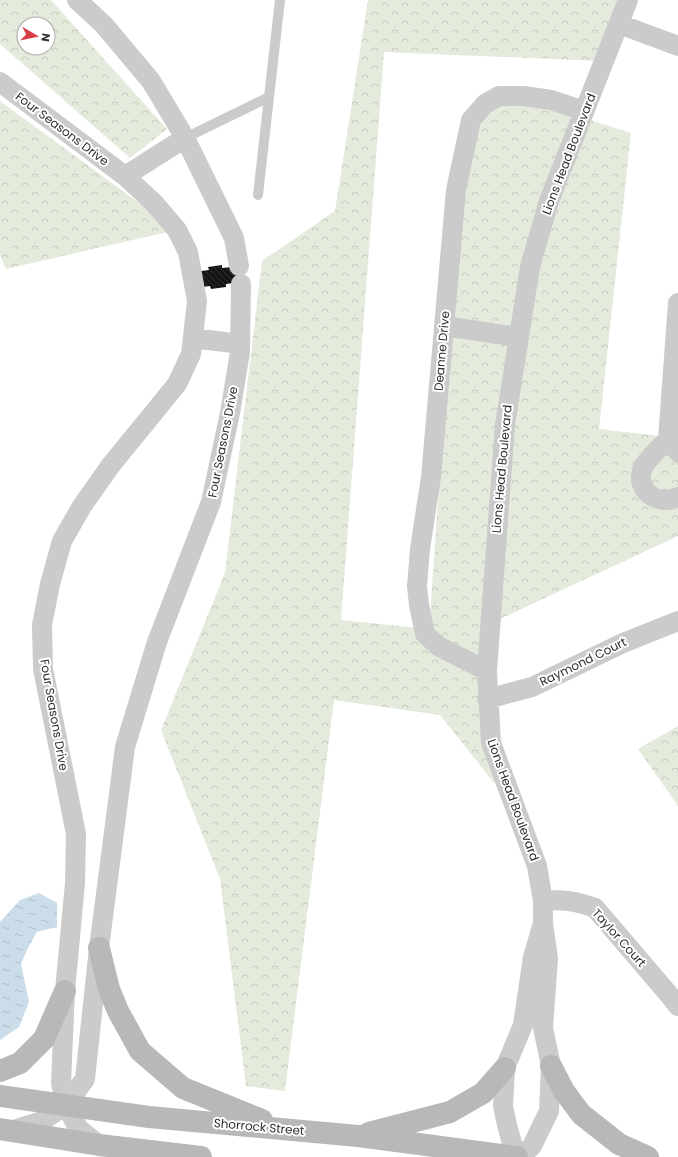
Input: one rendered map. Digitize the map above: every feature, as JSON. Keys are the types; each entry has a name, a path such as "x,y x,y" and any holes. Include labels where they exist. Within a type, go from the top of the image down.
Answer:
{"main road":[{"path":"99,948 109,990 118,1011 140,1051 183,1088 283,1129"},
{"path":"0,1071 20,1063 44,1039 65,991"},
{"path":"551,1066 564,1091 581,1114 619,1144 648,1157"},
{"path":"358,1136 450,1112 483,1093 505,1068"},
{"name":"Shorrock Street","path":"0,1096 149,1117 358,1136 519,1157"},
{"path":"5,1130 99,1145 201,1157"}],"street":[{"name":"Four Seasons Drive","path":"5,1130 42,1121 66,1105 85,1079 99,948 125,748 157,642 211,502 230,413 240,344 240,275 234,238 185,138 151,81 104,25 77,0"},
{"name":"Lions Head Boulevard","path":"543,923 533,957 523,1025 505,1068 503,1106 513,1147 519,1157 532,1146 549,1111 551,1066 543,1028 548,959 543,923 544,901 537,866 491,743 487,699 487,671 505,425 530,267 536,245 549,201 628,0"},
{"path":"619,24 678,46"},
{"name":"Four Seasons Drive","path":"0,82 125,176 154,203 177,230 188,252 197,301 191,354 177,384 111,465 79,512 62,541 50,584 42,625 43,669 76,834 75,883 65,991 61,1083 66,1105 78,1128 99,1145"},
{"name":"Deanne Drive","path":"487,671 438,646 425,634 417,586 420,550 431,477 456,190 471,120 484,104 499,96 524,96 551,100 584,111"},
{"path":"125,176 185,138"},
{"path":"678,303 673,445 645,464 641,477 644,491 652,498 671,500 678,496"},
{"path":"444,326 518,337"},
{"path":"193,338 240,344"},
{"name":"Raymond Court","path":"487,699 532,687 623,642 678,621"},
{"name":"Taylor Court","path":"544,901 559,899 579,902 595,908 678,1006"}],"lane":[{"path":"258,195 280,0"},
{"path":"185,138 269,97"}],"green space":[{"path":"0,0 51,0 167,129 130,158 0,44"},
{"path":"368,0 624,0 602,61 384,52 341,620 429,629 464,137 508,94 631,133 599,429 678,438 678,536 489,624 495,784 440,715 334,700 285,1091 246,1086 220,879 161,730 225,573 262,261 335,211"},
{"path":"0,101 176,230 6,269 0,255"},
{"path":"678,726 678,806 638,749"}],"water":[{"path":"39,893 57,903 57,927 37,932 27,950 21,964 29,1002 19,1027 0,1040 0,922 20,900"}],"building":[{"path":"222,265 222,268 242,266 244,282 226,284 226,287 211,289 210,286 195,288 193,272 209,270 208,267"}]}
